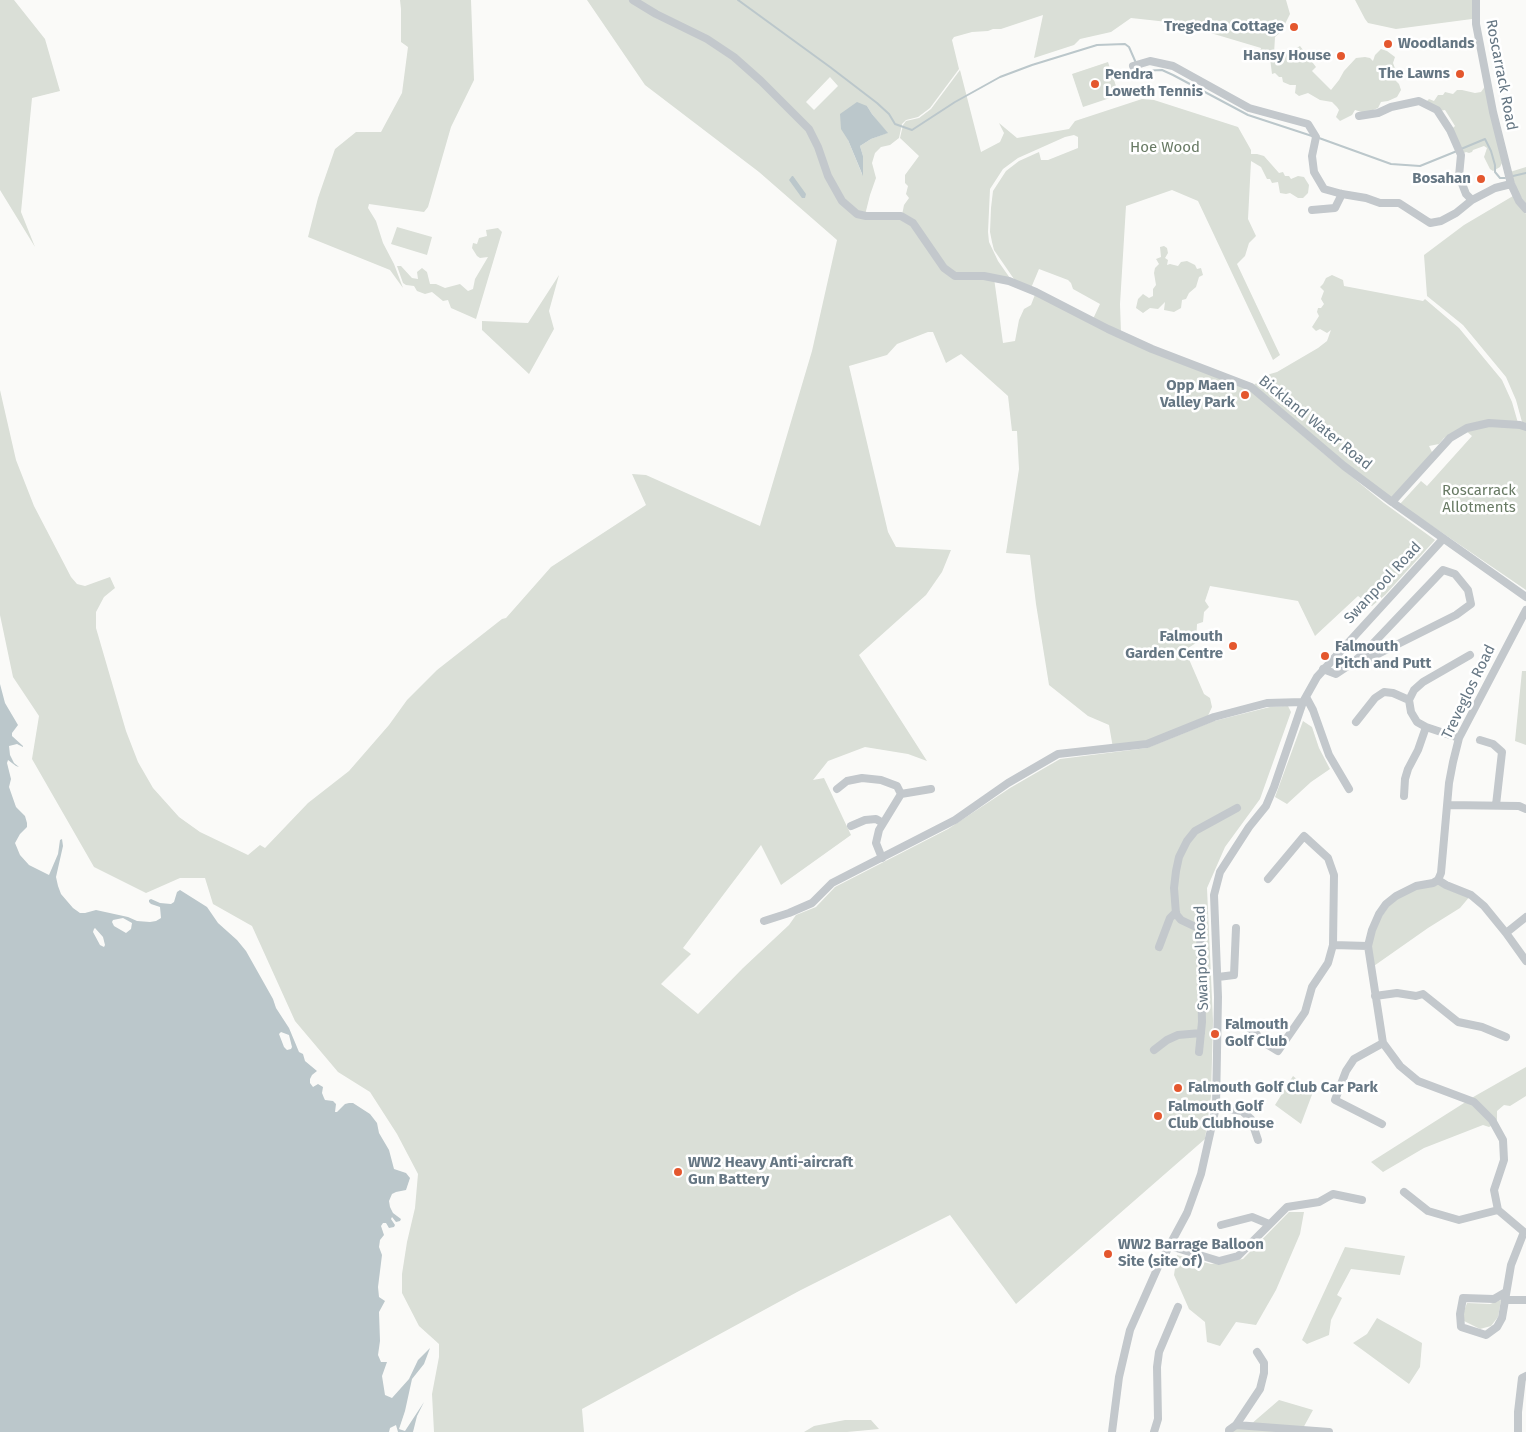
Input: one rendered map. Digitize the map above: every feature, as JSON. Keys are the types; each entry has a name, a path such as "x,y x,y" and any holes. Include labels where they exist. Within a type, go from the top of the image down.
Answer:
{"street":[{"name":"Bickland Water Road","path":"633,0 656,14 707,39 734,58 761,81 809,130 818,147 828,176 842,201 857,214 866,216 901,216 913,223 944,268 955,276 984,276 1008,281 1036,292 1108,330 1251,387 1344,466 1526,597"},
{"name":"Roscarrack Road","path":"1476,0 1476,24 1480,52 1493,112 1511,184 1526,209"},
{"path":"1133,66 1150,61 1172,66 1249,108 1308,124 1316,138 1312,156 1314,172 1324,189 1380,203 1399,204 1430,223 1441,221 1456,213 1472,200 1495,188 1511,184"},
{"path":"1359,116 1419,102 1437,110 1459,149 1459,176 1466,194 1472,200"},
{"path":"1312,210 1335,208 1342,194"},
{"path":"1392,502 1450,438 1467,428 1489,423 1526,427"},
{"name":"Swanpool Road","path":"1112,1432 1118,1377 1130,1330 1158,1267 1187,1213 1201,1174 1216,1107 1218,977 1214,934 1214,895 1217,880 1248,827 1266,806 1305,699 1317,676 1443,539"},
{"path":"1323,670 1336,674 1364,653 1444,570 1455,574 1468,590 1471,604 1456,615 1372,657 1350,664"},
{"name":"Treveglos Road","path":"1438,880 1441,873 1453,762 1459,738 1526,610"},
{"path":"1459,738 1417,722 1411,712 1409,700 1414,690 1423,682 1470,656"},
{"path":"1356,722 1375,698 1384,692 1393,693 1409,700"},
{"path":"764,921 812,903 832,883 955,820 1008,784 1058,754 1147,744 1214,717 1269,702 1305,699 1313,710 1328,755 1349,789"},
{"path":"1404,796 1405,778 1426,727"},
{"path":"1480,740 1493,744 1502,752 1496,805"},
{"path":"837,788 847,781 862,778 882,780 897,786 901,794"},
{"path":"882,858 876,843 879,830 901,794 931,789"},
{"path":"1447,806 1496,805 1519,806 1526,809"},
{"path":"1200,1052 1200,929 1181,920 1176,912 1174,888 1176,871 1179,857 1187,841 1195,831 1237,808"},
{"path":"852,826 865,820 876,819 883,823"},
{"path":"1241,1022 1256,1033 1260,1040 1278,1052 1305,1012 1312,987 1328,963 1332,944 1334,875 1328,858 1304,836 1268,880"},
{"path":"1526,961 1506,932 1484,906 1471,895 1438,880 1406,890 1386,904 1372,930 1368,946 1383,1043 1400,1066 1418,1081 1474,1102 1492,1120 1503,1140 1504,1160 1494,1190 1498,1210 1525,1232 1511,1265 1506,1296 1502,1318 1497,1327 1486,1335 1461,1327 1460,1314 1463,1298 1494,1299 1506,1296 1526,1300"},
{"path":"1159,947 1170,918 1176,912"},
{"path":"1506,932 1526,917"},
{"path":"1218,977 1234,975 1236,928"},
{"path":"1332,944 1368,946"},
{"path":"1375,996 1397,993 1416,996 1423,994 1458,1022 1482,1027 1506,1037"},
{"path":"1154,1050 1167,1040 1178,1036 1201,1033"},
{"path":"1382,1124 1335,1100 1346,1071 1354,1059 1383,1043"},
{"path":"1216,1107 1242,1111 1251,1119 1258,1140"},
{"path":"1404,1192 1428,1210 1459,1220 1498,1210"},
{"path":"1170,1246 1219,1261 1238,1256 1287,1207 1319,1202 1334,1194 1362,1200"},
{"path":"1221,1225 1252,1217 1269,1224"},
{"path":"1154,1432 1158,1419 1157,1367 1159,1352 1178,1306"},
{"path":"1229,1432 1236,1425 1260,1389 1264,1373 1264,1363 1256,1352"},
{"path":"1518,1432 1522,1378 1526,1376"},
{"path":"1236,1425 1329,1432"}],"green space":[{"path":"0,0 14,0 45,39 60,91 32,98 21,212 35,247 0,190"},
{"path":"400,0 471,0 474,80 451,127 428,207 424,212 369,204 368,208 376,221 383,243 394,264 403,288 390,270 308,237 318,198 335,149 356,132 381,132 402,93 408,47 401,42"},
{"path":"587,0 1286,0 1290,14 1281,32 1275,37 1274,54 1282,56 1300,46 1316,67 1312,71 1331,90 1356,58 1365,57 1373,61 1375,55 1381,49 1387,51 1395,57 1393,63 1396,71 1395,80 1401,90 1397,97 1381,102 1378,108 1365,113 1355,110 1352,115 1340,121 1336,117 1339,110 1332,102 1320,100 1308,93 1299,96 1295,93 1296,85 1283,82 1282,77 1275,73 1272,74 1270,58 1260,53 1261,48 1177,23 1131,18 1111,32 1080,39 1074,45 1034,58 1043,15 1001,29 972,32 954,37 952,40 959,69 930,108 918,117 906,120 902,124 899,138 890,145 881,147 875,153 872,163 876,178 865,215 857,215 901,216 913,223 955,276 994,278 1003,343 1015,341 1019,320 1024,309 1031,305 1036,292 1108,330 1251,387 1271,408 1324,454 1384,503 1435,540 1385,595 1372,606 1358,596 1315,636 1298,601 1210,586 1205,601 1209,607 1204,612 1203,622 1197,624 1196,643 1185,650 1204,694 1210,698 1212,707 1206,720 1147,744 1113,748 1109,725 1088,716 1049,685 1030,555 1006,553 1019,469 1017,431 1012,431 1008,396 961,354 946,363 933,332 928,332 897,344 887,355 849,366 888,532 896,547 951,550 942,572 926,595 859,655 927,761 908,754 865,747 828,761 813,780 824,778 851,835 781,885 761,845 683,948 691,954 661,984 698,1014 789,925 796,915 816,907 835,887 948,829 1010,788 1060,759 1147,748 1214,721 1270,707 1288,706 1291,712 1260,799 1225,847 1207,888 1213,1021 1211,1096 1205,1139 1016,1304 950,1215 799,1291 582,1409 584,1432 434,1432 432,1394 439,1357 439,1344 419,1326 402,1293 402,1274 415,1208 418,1174 397,1134 370,1092 338,1072 295,1021 252,926 213,904 205,878 180,878 146,893 94,867 32,759 39,716 13,677 0,615 0,390 16,460 34,506 71,577 77,584 85,586 110,577 115,588 104,597 96,612 96,628 126,731 138,762 153,788 179,817 200,832 248,855 260,845 265,848 308,803 349,771 389,725 407,700 437,670 502,619 506,618 551,567 646,505 632,474 646,475 760,526 812,351 837,240 759,172 645,85","holes":["830,77 838,86 814,110 806,102","867,106 887,133 871,139 860,146 863,156 862,174 848,140"]},
{"path":"1355,0 1473,0 1472,19 1396,29 1368,23"},
{"name":"Pendra Loweth Tennis","path":"1108,62 1119,95 1083,107 1072,74"},
{"name":"Hoe Wood","path":"960,70 981,152 1000,142 1004,133 999,123 1017,138 1069,129 1075,121 1142,99 1154,100 1238,127 1251,150 1251,154 1264,156 1279,173 1283,172 1285,176 1289,176 1291,179 1298,176 1304,177 1309,185 1308,193 1303,198 1298,198 1290,193 1280,193 1278,182 1272,183 1270,179 1267,179 1261,167 1251,161 1248,219 1256,236 1249,243 1245,256 1237,264 1280,355 1273,360 1198,201 1172,190 1126,206 1120,304 1121,333 1093,319 1100,304 1073,289 1068,280 1039,269 1031,288 1016,282 994,250 990,232 993,191 1006,171 1019,161 1039,152 1041,160 1048,160 1078,148 1078,137 1074,135 1065,137 1018,158 1003,169 990,189 989,242 998,261 1012,281 956,274 945,267 902,215 904,205 909,198 906,194 908,186 905,183 905,175 919,156 900,138 906,121 919,118 931,109"},
{"path":"1486,85 1502,163 1500,167 1493,171 1484,157 1487,148 1484,146 1472,152 1464,153 1451,130 1455,126 1445,110 1439,111 1426,102 1429,99 1434,101 1438,95 1443,95 1445,92 1453,94 1457,90 1462,90 1475,93 1481,92"},
{"path":"1526,167 1526,204 1519,194 1510,172"},
{"path":"1513,196 1526,214 1526,423 1522,422 1516,400 1506,377 1463,325 1427,296 1424,255 1464,225"},
{"path":"397,227 432,237 427,255 391,244"},
{"path":"498,228 502,232 476,319 451,308 448,300 443,301 432,292 425,294 417,291 414,286 403,283 397,266 401,266 412,278 418,279 417,272 422,268 427,272 430,284 436,284 445,288 460,284 468,291 473,289 475,279 488,257 480,258 477,256 472,248 473,243 477,244 479,238 487,236 486,230"},
{"path":"1164,246 1167,248 1168,253 1165,258 1168,260 1167,265 1178,266 1181,262 1187,261 1195,265 1197,269 1201,268 1203,275 1199,277 1196,287 1189,293 1186,299 1182,300 1181,308 1174,312 1164,310 1165,302 1158,309 1150,308 1143,313 1136,308 1138,299 1143,294 1149,298 1153,296 1153,289 1156,285 1154,273 1155,268 1159,264 1156,259 1161,257 1160,247"},
{"path":"559,275 549,311 554,329 529,374 482,330 482,321 528,323"},
{"path":"1332,275 1343,280 1344,286 1423,301 1425,299 1459,328 1502,380 1512,402 1518,423 1467,426 1444,438 1439,444 1429,446 1433,454 1392,500 1345,465 1252,386 1327,341 1331,330 1327,333 1320,329 1316,331 1312,327 1319,316 1318,308 1321,308 1324,304 1321,299 1324,291 1320,287 1326,278"},
{"name":"Roscarrack Allotments","path":"1489,426 1526,429 1526,590 1400,504 1421,481 1427,486 1472,436 1466,431"},
{"path":"1522,671 1526,671 1526,745 1515,741"},
{"path":"1303,721 1312,727 1319,748 1330,769 1311,782 1287,804 1275,797"},
{"path":"1433,883 1471,895 1460,908 1371,968 1372,930 1396,896"},
{"path":"1526,1067 1526,1096 1510,1106 1504,1105 1497,1111 1497,1123 1489,1127 1483,1125 1424,1148 1383,1172 1371,1162 1475,1096"},
{"path":"1293,1076 1313,1092 1301,1124 1275,1105"},
{"path":"1289,1212 1304,1212 1300,1234 1276,1290 1256,1325 1236,1322 1220,1346 1207,1342 1205,1322 1189,1309 1174,1275 1177,1255 1211,1264 1243,1259"},
{"path":"1345,1247 1405,1256 1400,1275 1351,1269 1337,1295 1342,1298 1331,1320 1329,1335 1307,1344 1302,1340"},
{"path":"1501,1300 1498,1317 1491,1326 1480,1329 1464,1321 1464,1311 1467,1303 1490,1304"},
{"path":"1377,1318 1422,1343 1420,1367 1409,1384 1353,1343 1367,1334"},
{"path":"1279,1400 1313,1410 1302,1430 1308,1432 1231,1432 1236,1425 1250,1425"},
{"path":"845,1420 871,1420 879,1429 847,1432 804,1432 814,1426"}],"shaded area":[{"path":"857,102 867,106 888,133 871,139 860,146 863,156 863,176 848,140 841,129 840,114"},
{"path":"792,176 806,194 805,198 802,198 789,180"},
{"path":"0,684 5,703 18,725 12,736 23,746 17,744 9,746 10,755 14,763 19,767 8,760 7,763 11,779 9,787 16,807 25,816 27,823 27,827 15,843 20,855 29,865 49,875 58,854 60,840 62,839 63,846 56,877 58,886 61,894 80,913 96,910 128,917 137,921 156,921 161,918 160,907 151,904 149,900 171,904 180,890 207,907 218,923 246,951 273,999 276,1008 289,1028 299,1052 303,1054 305,1061 317,1071 310,1079 313,1087 318,1084 323,1087 322,1093 325,1100 333,1101 336,1104 335,1112 345,1104 353,1103 370,1114 377,1123 379,1133 389,1150 394,1169 406,1173 410,1178 406,1190 392,1194 389,1201 393,1213 401,1219 400,1221 396,1222 392,1217 394,1227 389,1228 386,1223 383,1223 381,1226 384,1235 380,1240 379,1247 382,1255 378,1287 379,1297 385,1301 379,1312 380,1341 378,1355 381,1362 387,1362 382,1376 385,1395 392,1398 409,1379 418,1360 430,1348 424,1364 412,1379 399,1429 405,1431 424,1402 417,1416 413,1432 398,1432 396,1425 390,1428 389,1432 0,1432","holes":["123,918 132,923 131,929 126,933 114,926 112,922 113,920","94,929 103,937 104,947 100,945 93,932","281,1032 289,1035 291,1049 287,1050 284,1047 279,1034"]}],"waterway":[{"path":"738,0 877,103 889,114 895,124 912,130 955,102 1000,77 1097,45 1125,44 1129,47 1136,63"},
{"path":"1138,68 1140,71 1162,70 1248,115 1312,136"},
{"path":"1319,138 1391,164 1420,166 1457,151"},
{"path":"1461,149 1485,139 1491,151 1495,172 1500,178 1505,178"},
{"path":"1513,176 1526,173"}],"place":[{"name":"Tregedna Cottage","path":"1294,27"},
{"name":"Woodlands","path":"1388,44"},
{"name":"Hansy House","path":"1341,56"},
{"name":"The Lawns","path":"1460,74"},
{"name":"Pendra Loweth Tennis","path":"1095,84"},
{"name":"Bosahan","path":"1481,179"},
{"name":"Opp Maen Valley Park","path":"1245,395"},
{"name":"Falmouth Garden Centre","path":"1233,646"},
{"name":"Falmouth Pitch and Putt","path":"1325,656"},
{"name":"Falmouth Golf Club","path":"1215,1034"},
{"name":"Falmouth Golf Club Car Park","path":"1178,1088"},
{"name":"Falmouth Golf Club Clubhouse","path":"1158,1116"},
{"name":"WW2 Heavy Anti-aircraft Gun Battery","path":"678,1172"},
{"name":"WW2 Barrage Balloon Site (site of)","path":"1108,1254"}]}
